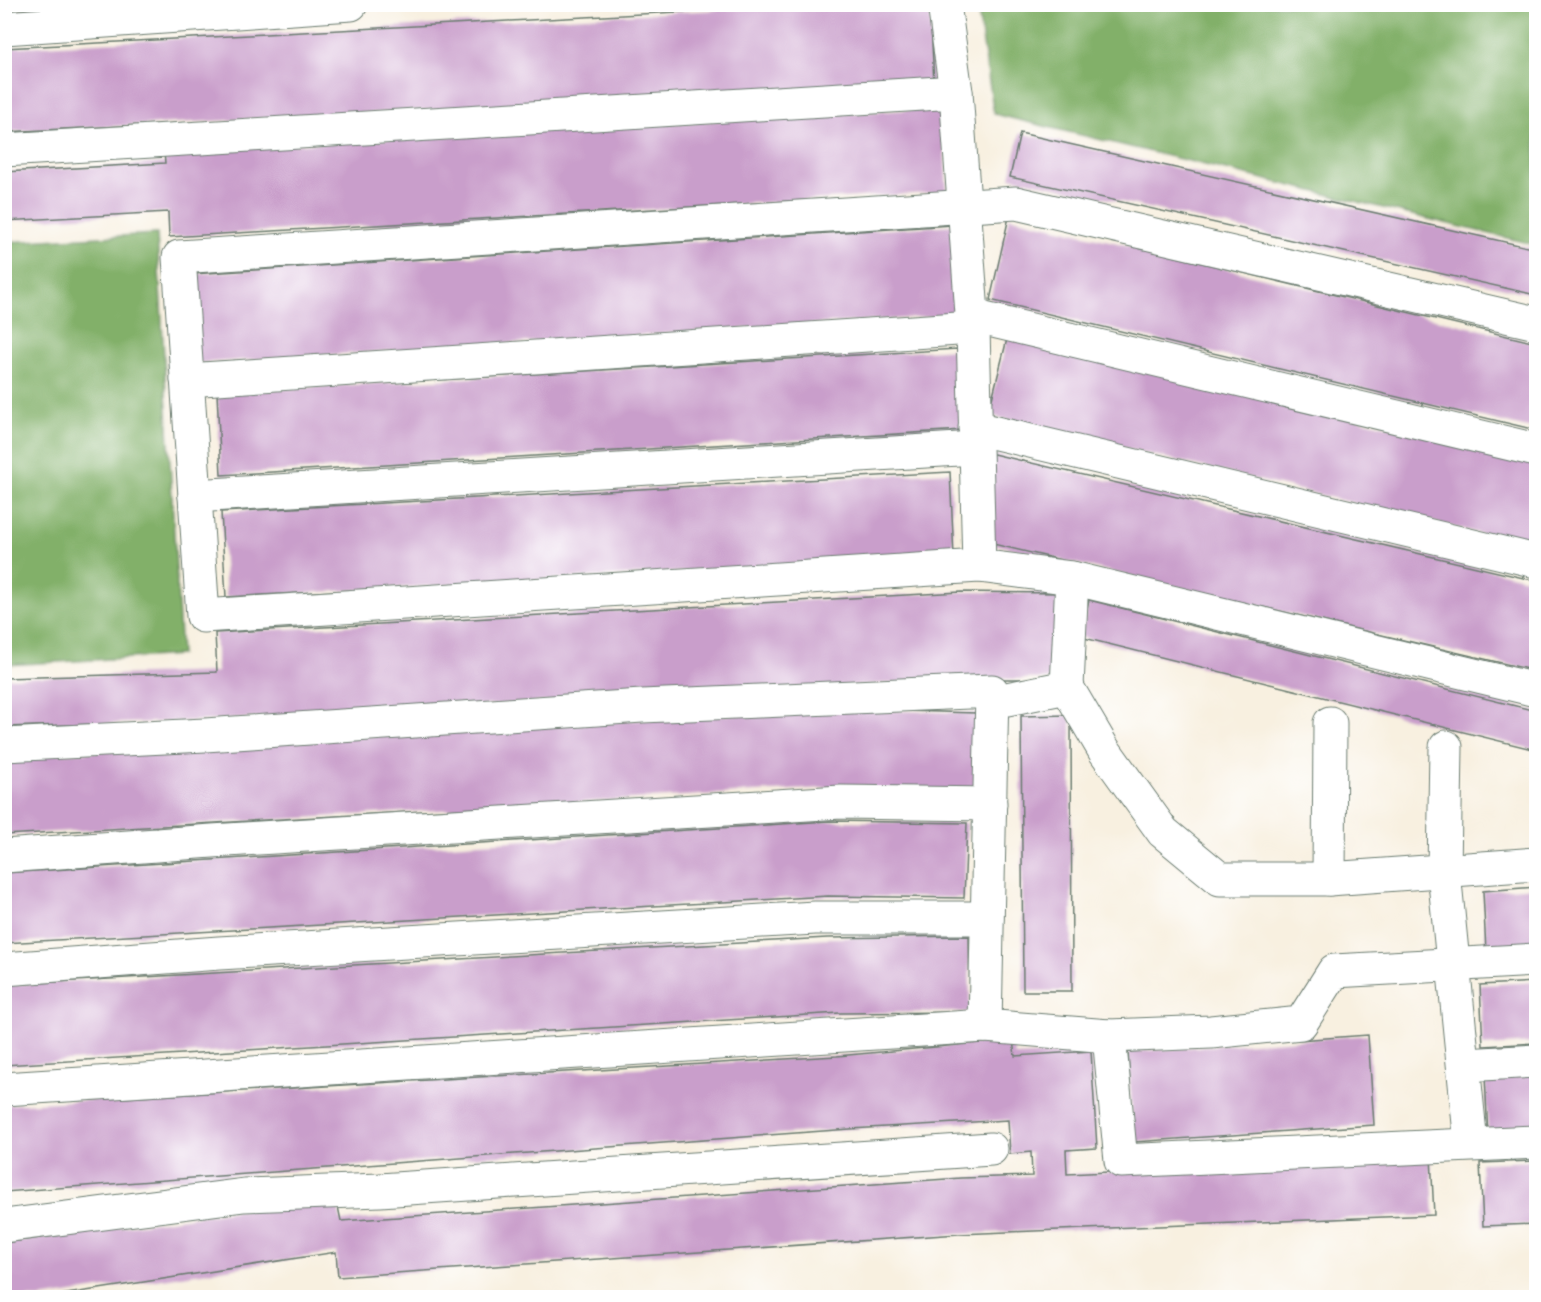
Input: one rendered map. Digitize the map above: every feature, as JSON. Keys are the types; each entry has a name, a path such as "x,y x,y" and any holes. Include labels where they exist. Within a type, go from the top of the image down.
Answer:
{"lane":[{"path":"4,28 351,4"},
{"path":"944,4 956,92 973,322 979,566"},
{"path":"4,150 956,92"},
{"path":"1536,323 1016,203 179,257 203,616 979,566 1072,578 1536,690"},
{"path":"187,380 973,322 1536,450"},
{"path":"195,496 975,438 1536,561"},
{"path":"1072,578 1067,687 1104,750 1163,832 1220,879 1329,879 1536,864"},
{"path":"992,702 1067,687"},
{"path":"4,745 205,735 654,705 992,692 985,1026"},
{"path":"1329,879 1330,723"},
{"path":"1446,747 1444,872 1471,1144"},
{"path":"4,856 841,802 990,804"},
{"path":"4,969 219,953 815,918 987,918"},
{"path":"4,1089 985,1026 1109,1036 1211,1032 1301,1023 1334,971 1536,960"},
{"path":"1109,1036 1121,1161 1536,1142"},
{"path":"1464,1065 1536,1061"},
{"path":"4,1226 244,1195 380,1190 991,1149"}],"green space":[{"path":"977,5 1536,5 1536,245 994,114"},
{"path":"157,234 181,655 5,665 5,242"}],"building":[{"path":"4,4 51,4 51,6 4,9"},
{"path":"826,4 930,4 934,84 4,132 4,48"},
{"path":"942,108 947,192 169,237 168,212 4,221 4,172 165,163 164,152"},
{"path":"1020,133 1536,249 1536,295 1010,177"},
{"path":"1009,217 1536,343 1536,430 990,300"},
{"path":"953,225 959,315 197,363 192,274"},
{"path":"1008,335 1536,462 1536,547 988,415"},
{"path":"957,349 962,430 221,475 217,393"},
{"path":"989,453 1536,581 1536,671 993,544"},
{"path":"950,472 954,557 226,597 221,512"},
{"path":"961,592 1060,593 1056,679 966,679 220,720 4,727 4,678 217,672 215,633"},
{"path":"1089,600 1536,711 1536,750 1080,637"},
{"path":"828,709 977,713 975,792 826,788 4,835 4,757"},
{"path":"1071,715 1072,991 1023,991 1021,716"},
{"path":"829,821 967,823 964,898 828,896 4,943 4,873"},
{"path":"1536,887 1536,949 1486,951 1483,891"},
{"path":"969,936 970,1012 840,1013 4,1065 4,985 827,938"},
{"path":"1536,982 1536,1043 1483,1046 1480,985"},
{"path":"1368,1035 1374,1125 1134,1142 1128,1052"},
{"path":"1013,1040 1015,1056 1091,1051 1097,1148 1066,1150 1067,1174 1431,1157 1434,1215 959,1234 338,1277 336,1252 41,1298 4,1298 4,1243 336,1197 341,1221 961,1178 1032,1176 1031,1152 1010,1154 1008,1120 850,1129 4,1192 4,1105 837,1056"},
{"path":"1536,1073 1536,1134 1488,1136 1485,1076"},
{"path":"1536,1161 1536,1224 1483,1226 1480,1163"}]}
